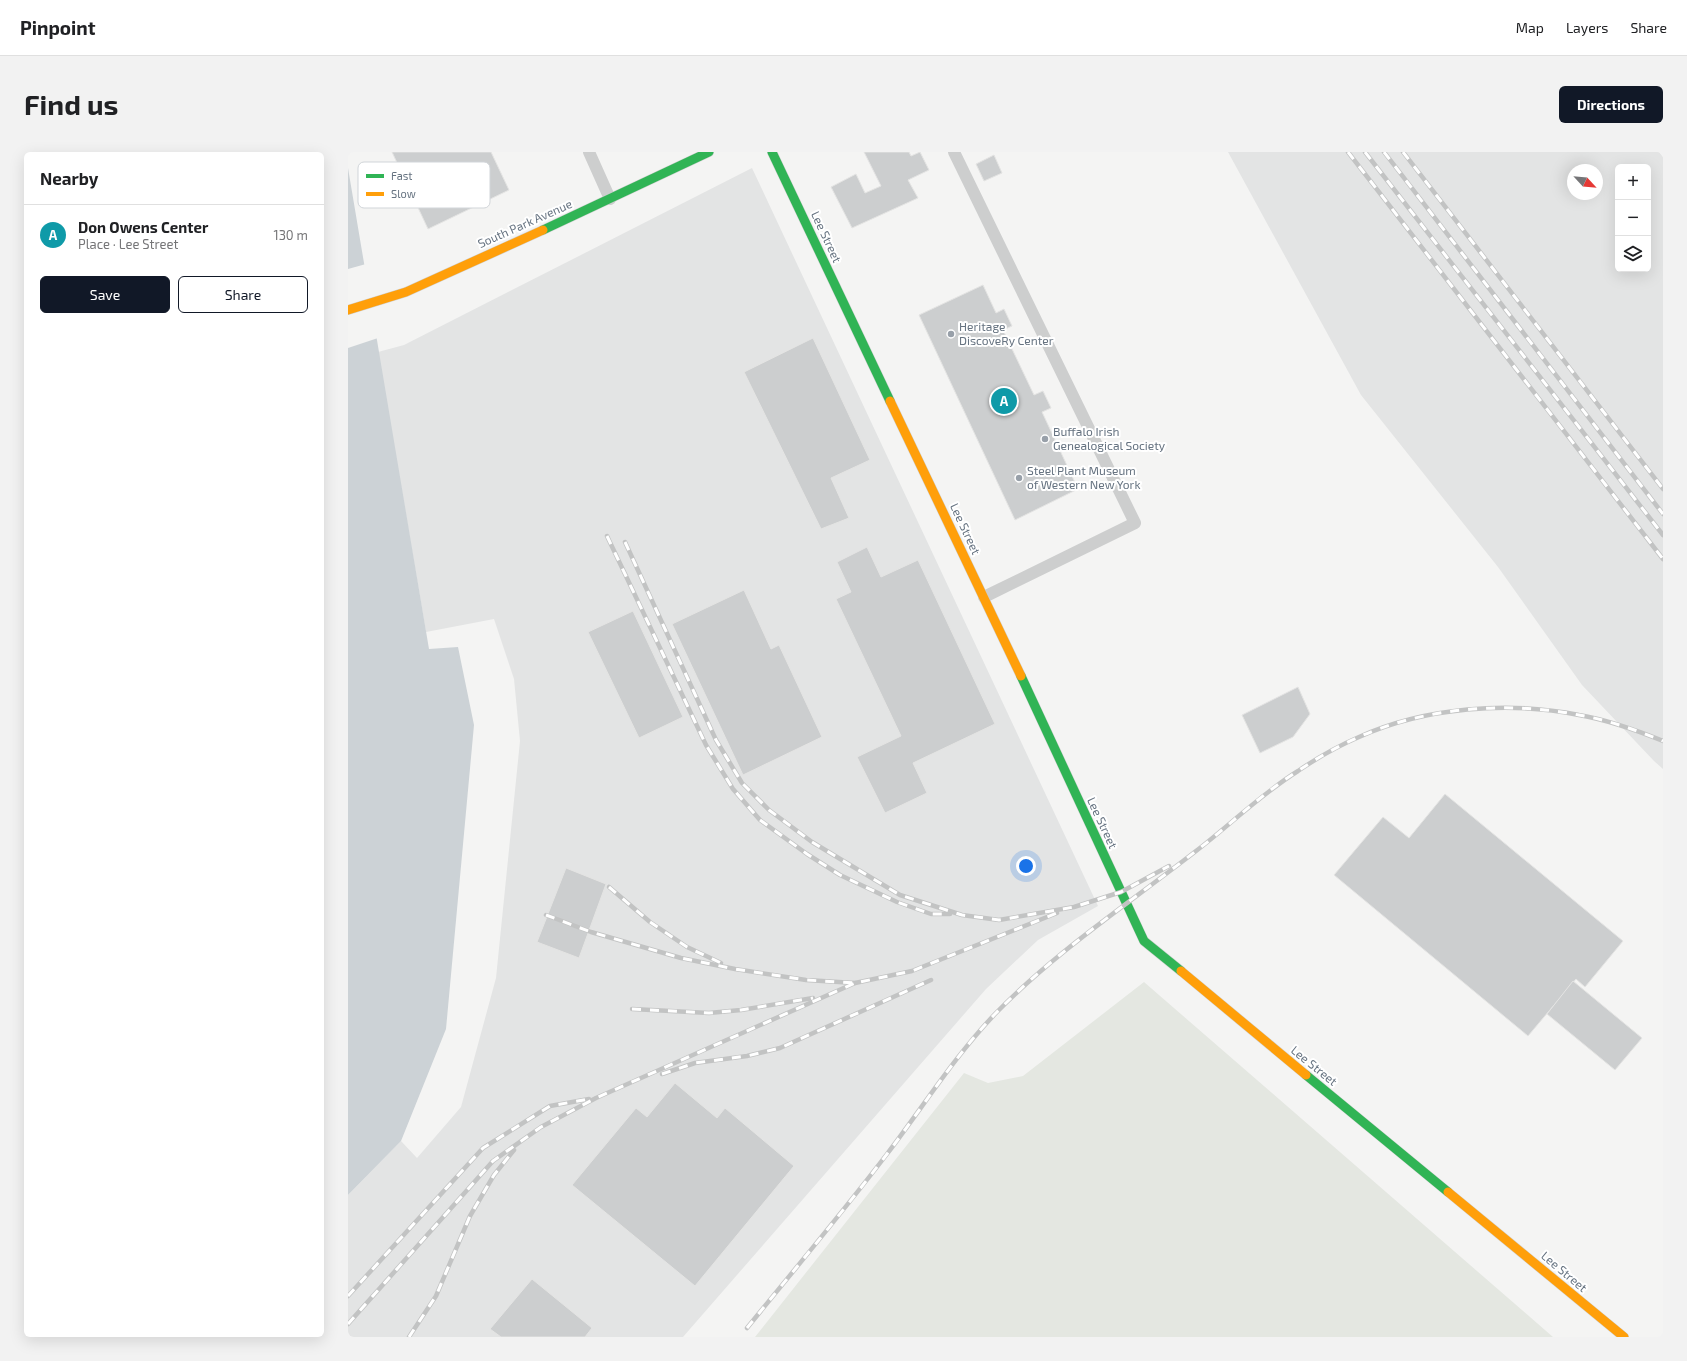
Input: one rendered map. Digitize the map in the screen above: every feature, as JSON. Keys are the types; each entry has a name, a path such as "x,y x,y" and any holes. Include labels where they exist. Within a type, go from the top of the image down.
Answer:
{"street":[{"name":"South Park Avenue","path":"348,310 406,292 709,152"},
{"name":"Lee Street","path":"772,152 984,597 1144,941 1616,1334"}],"lane":[{"path":"589,152 610,199"},
{"path":"954,152 1135,522 984,597"}],"shaded area":[{"path":"1228,152 1659,152 1663,157 1663,769 1582,685 1498,567 1361,395"},
{"path":"348,168 429,649 458,647 474,725 446,1029 401,1141 348,1195"},
{"path":"752,168 1098,906 1038,940 986,989 683,1337 348,1337 348,1195 401,1141 417,1158 461,1107 496,978 520,741 514,679 494,619 426,632 378,352 404,345"},
{"path":"1144,982 1553,1337 755,1337 964,1073 988,1083 1023,1076"}],"pier":[{"path":"366,264 378,338 348,348 348,269"}],"building":[{"path":"392,152 491,152 509,190 490,199 490,162 397,162"},
{"path":"864,152 909,152 911,156 920,152 929,170 908,180 918,198 852,228 831,187 856,174 865,193 881,186"},
{"path":"994,155 1002,173 984,181 976,164"},
{"path":"418,208 472,208 428,229"},
{"path":"983,285 996,313 1004,309 1012,326 1003,330 1034,395 1043,391 1051,408 1042,412 1078,489 1015,520 919,315"},
{"path":"813,338 870,460 831,478 849,518 821,529 744,372"},
{"path":"867,547 881,577 918,560 995,724 913,763 927,793 885,813 857,757 901,736 836,599 851,592 837,562"},
{"path":"744,590 771,649 779,645 822,737 743,775 672,624"},
{"path":"633,611 683,717 639,738 588,632"},
{"path":"1298,687 1310,714 1293,737 1260,753 1242,715"},
{"path":"1445,794 1623,941 1585,987 1576,979 1528,1036 1334,875 1383,817 1409,838"},
{"path":"566,868 606,884 579,958 537,942"},
{"path":"1573,981 1642,1038 1615,1070 1547,1014"},
{"path":"675,1083 717,1118 725,1108 794,1166 695,1286 572,1185 636,1108 647,1117"},
{"path":"532,1279 592,1328 585,1337 501,1337 490,1329"}],"railway":[{"path":"1348,152 1663,559"},
{"path":"1365,152 1663,535"},
{"path":"1384,152 1663,514"},
{"path":"1403,152 1663,489"},
{"path":"607,536 706,745 733,789 760,820 807,854 840,875 897,902 931,914 950,914"},
{"path":"625,542 716,740 742,783 769,810 812,842 900,895 962,915 999,920 1074,907 1121,892 1169,866"},
{"path":"747,1328 853,1198 952,1065 995,1014 1018,991 1067,949 1209,841 1284,780 1305,766 1343,744 1385,727 1411,719 1439,713 1496,708 1524,708 1579,715 1622,726 1663,741"},
{"path":"609,887 650,922 687,947 721,963"},
{"path":"546,915 591,932 681,958 735,969 806,980 855,983 912,971 1057,913"},
{"path":"662,1074 695,1063 747,1056 780,1048 931,980"},
{"path":"348,1324 493,1161 541,1127 596,1098 855,983"},
{"path":"632,1009 709,1013 741,1010 813,998"},
{"path":"348,1296 483,1148 550,1106 589,1099"},
{"path":"409,1337 436,1296 470,1216 494,1175 514,1150"}],"traffic: fast":[{"path":"543,230 709,152"},
{"path":"772,152 890,401"},
{"path":"1021,676 1144,941 1181,971"},
{"path":"1306,1075 1448,1192"}],"traffic: slow":[{"path":"348,310 406,292 543,230"},
{"path":"890,401 1021,676"},
{"path":"1181,971 1306,1075"},
{"path":"1448,1192 1624,1337"}],"place":[{"name":"Heritage DiscoveRy Center","path":"951,334"},
{"name":"Don Owens Center","path":"1004,401"},
{"name":"Buffalo Irish Genealogical Society","path":"1045,439"},
{"name":"Steel Plant Museum of Western New York","path":"1019,478"}]}
